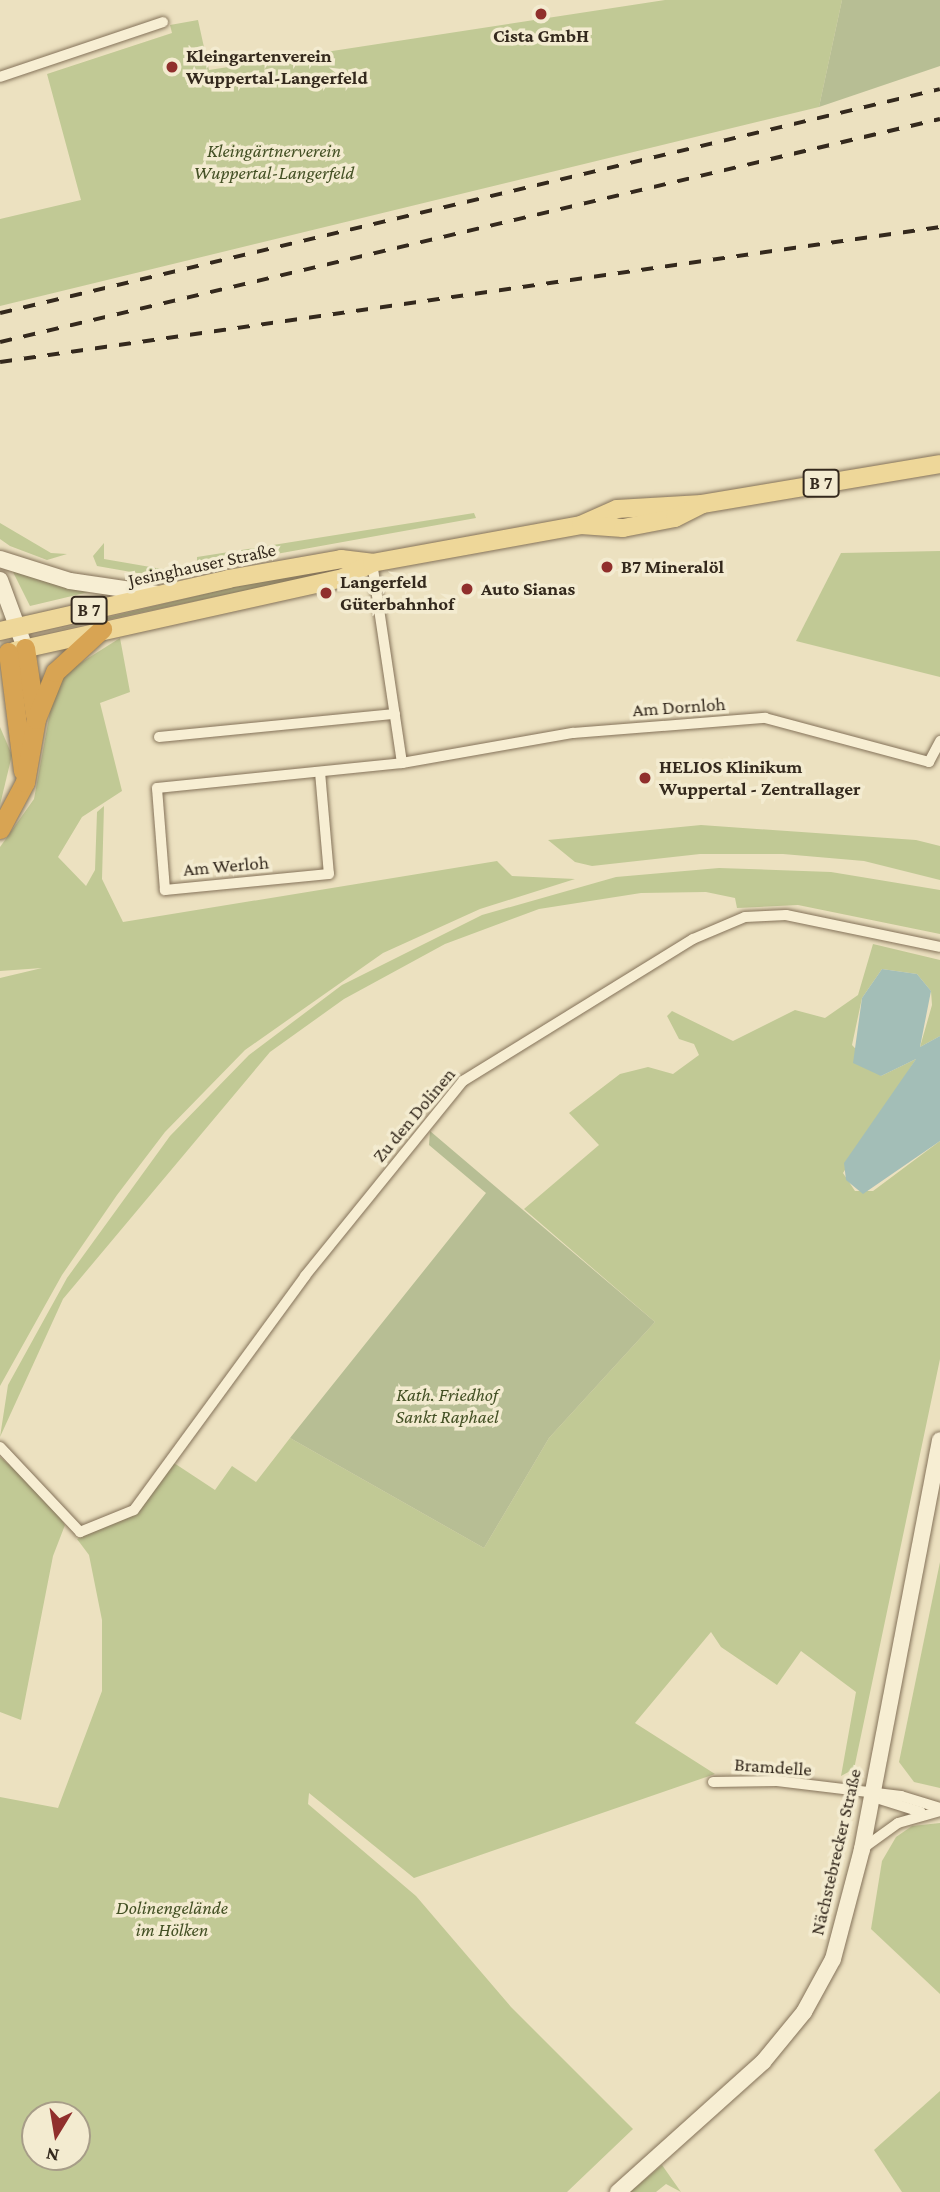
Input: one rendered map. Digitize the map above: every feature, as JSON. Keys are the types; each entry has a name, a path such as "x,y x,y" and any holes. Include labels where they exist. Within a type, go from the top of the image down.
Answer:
{"highway":[{"path":"0,828 25,782 36,719 55,672 102,629"},
{"path":"11,651 36,719"},
{"path":"11,651 18,745 25,782"},
{"path":"0,715 18,745"}],"main road":[{"name":"Jesinghauser Straße","path":"372,563 341,559 158,594 0,631 11,651 343,578 372,563 581,525 623,528 676,518 702,504 940,464"},
{"path":"0,559 70,581 158,594"},
{"path":"0,580 20,626 11,651"},
{"name":"Nächstebrecker Straße","path":"618,2192 750,2075 804,2012 833,1959 862,1849 940,1440"}],"street":[{"path":"0,77 163,22"},
{"path":"372,563 402,763"},
{"path":"159,737 395,714"},
{"name":"Am Dornloh","path":"402,763 573,733 765,719 929,762 940,741"},
{"name":"Am Werloh","path":"320,772 328,874 165,890 157,788 402,763"},
{"name":"Zu den Dolinen","path":"0,1447 80,1532 134,1510 305,1276 442,1103 487,1063 693,939 745,917 786,915 940,947"},
{"name":"Bramdelle","path":"713,1782 777,1781 871,1796 901,1796 940,1809"},
{"name":"Bramdelle","path":"871,1796 898,1810 925,1813"},
{"name":"Bramdelle","path":"862,1849 898,1823 940,1809"}],"green space":[{"name":"Kleingärtnerverein Wuppertal-Langerfeld","path":"665,0 842,0 819,107 0,306 0,219 81,200 47,74 172,33 170,25 198,20 209,70"},
{"path":"842,0 940,0 940,66 819,107"},
{"path":"474,513 476,518 154,576 97,566 93,556 104,543 104,559 162,569 197,564 197,557"},
{"path":"0,523 51,553 67,554 47,560 10,546 0,539"},
{"path":"940,551 940,677 796,641 841,553"},
{"path":"346,565 347,569 48,632 225,589"},
{"path":"12,570 76,590 89,592 30,606"},
{"path":"120,638 130,692 100,703 122,791 82,817 58,857 86,886 95,870 97,812 104,806 102,879 123,922 497,861 512,876 575,879 480,909 383,953 245,1050 165,1132 117,1195 62,1275 0,1386 0,978 42,968 0,971 0,847 34,799 54,690 63,674"},
{"path":"0,727 12,755 0,805"},
{"path":"701,825 916,840 940,846 940,880 864,861 783,854 700,854 592,866 575,862 548,840"},
{"path":"719,868 831,872 940,890 940,934 798,905 737,908 735,898 706,892 641,893 539,909 445,944 344,999 270,1052 63,1299 0,1437 8,1385 67,1278 170,1136 249,1055 342,985 482,915 616,877"},
{"name":"Dolinengelände im Hölken","path":"873,944 940,960 940,1036 920,1047 932,1005 931,991 917,974 882,969 862,998 852,1045 881,1076 916,1059 843,1173 855,1191 873,1191 940,1141 940,1359 854,1769 841,1776 856,1692 801,1651 777,1685 721,1647 711,1632 635,1723 715,1774 414,1878 309,1793 308,1804 416,1896 511,2007 633,2129 567,2192 0,2192 0,1797 58,1808 102,1691 102,1620 89,1555 77,1539 136,1513 174,1463 215,1490 232,1466 256,1482 290,1438 484,1548 549,1438 655,1322 524,1209 599,1145 569,1113 620,1074 648,1067 673,1074 699,1055 694,1044 679,1039 667,1016 672,1011 733,1041 795,1010 825,1018 858,995"},
{"name":"Kath. Friedhof Sankt Raphael","path":"430,1131 655,1322 549,1438 484,1548 290,1438 486,1193 429,1145"},
{"path":"0,1457 45,1495 65,1525 53,1556 21,1720 0,1712"},
{"path":"940,1562 940,1788 914,1782 899,1762"},
{"path":"940,1823 940,1994 871,1929 882,1861 896,1837 912,1826"},
{"path":"940,2091 940,2192 902,2192 874,2150"},
{"path":"662,2165 681,2192 666,2184 656,2192 630,2192"}],"water":[{"path":"882,969 917,974 931,991 920,1047 940,1036 940,1141 863,1194 846,1180 844,1163 916,1059 881,1076 853,1063 862,998"}],"railway":[{"path":"0,313 940,89"},
{"path":"0,342 940,119"},
{"path":"0,362 940,227"}],"place":[{"name":"Cista GmbH","path":"541,14"},
{"name":"Kleingartenverein Wuppertal-Langerfeld","path":"172,67"},
{"name":"B7 Mineralöl","path":"607,567"},
{"name":"Auto Sianas","path":"467,589"},
{"name":"Langerfeld Güterbahnhof","path":"326,593"},
{"name":"HELIOS Klinikum Wuppertal - Zentrallager","path":"645,778"}]}
